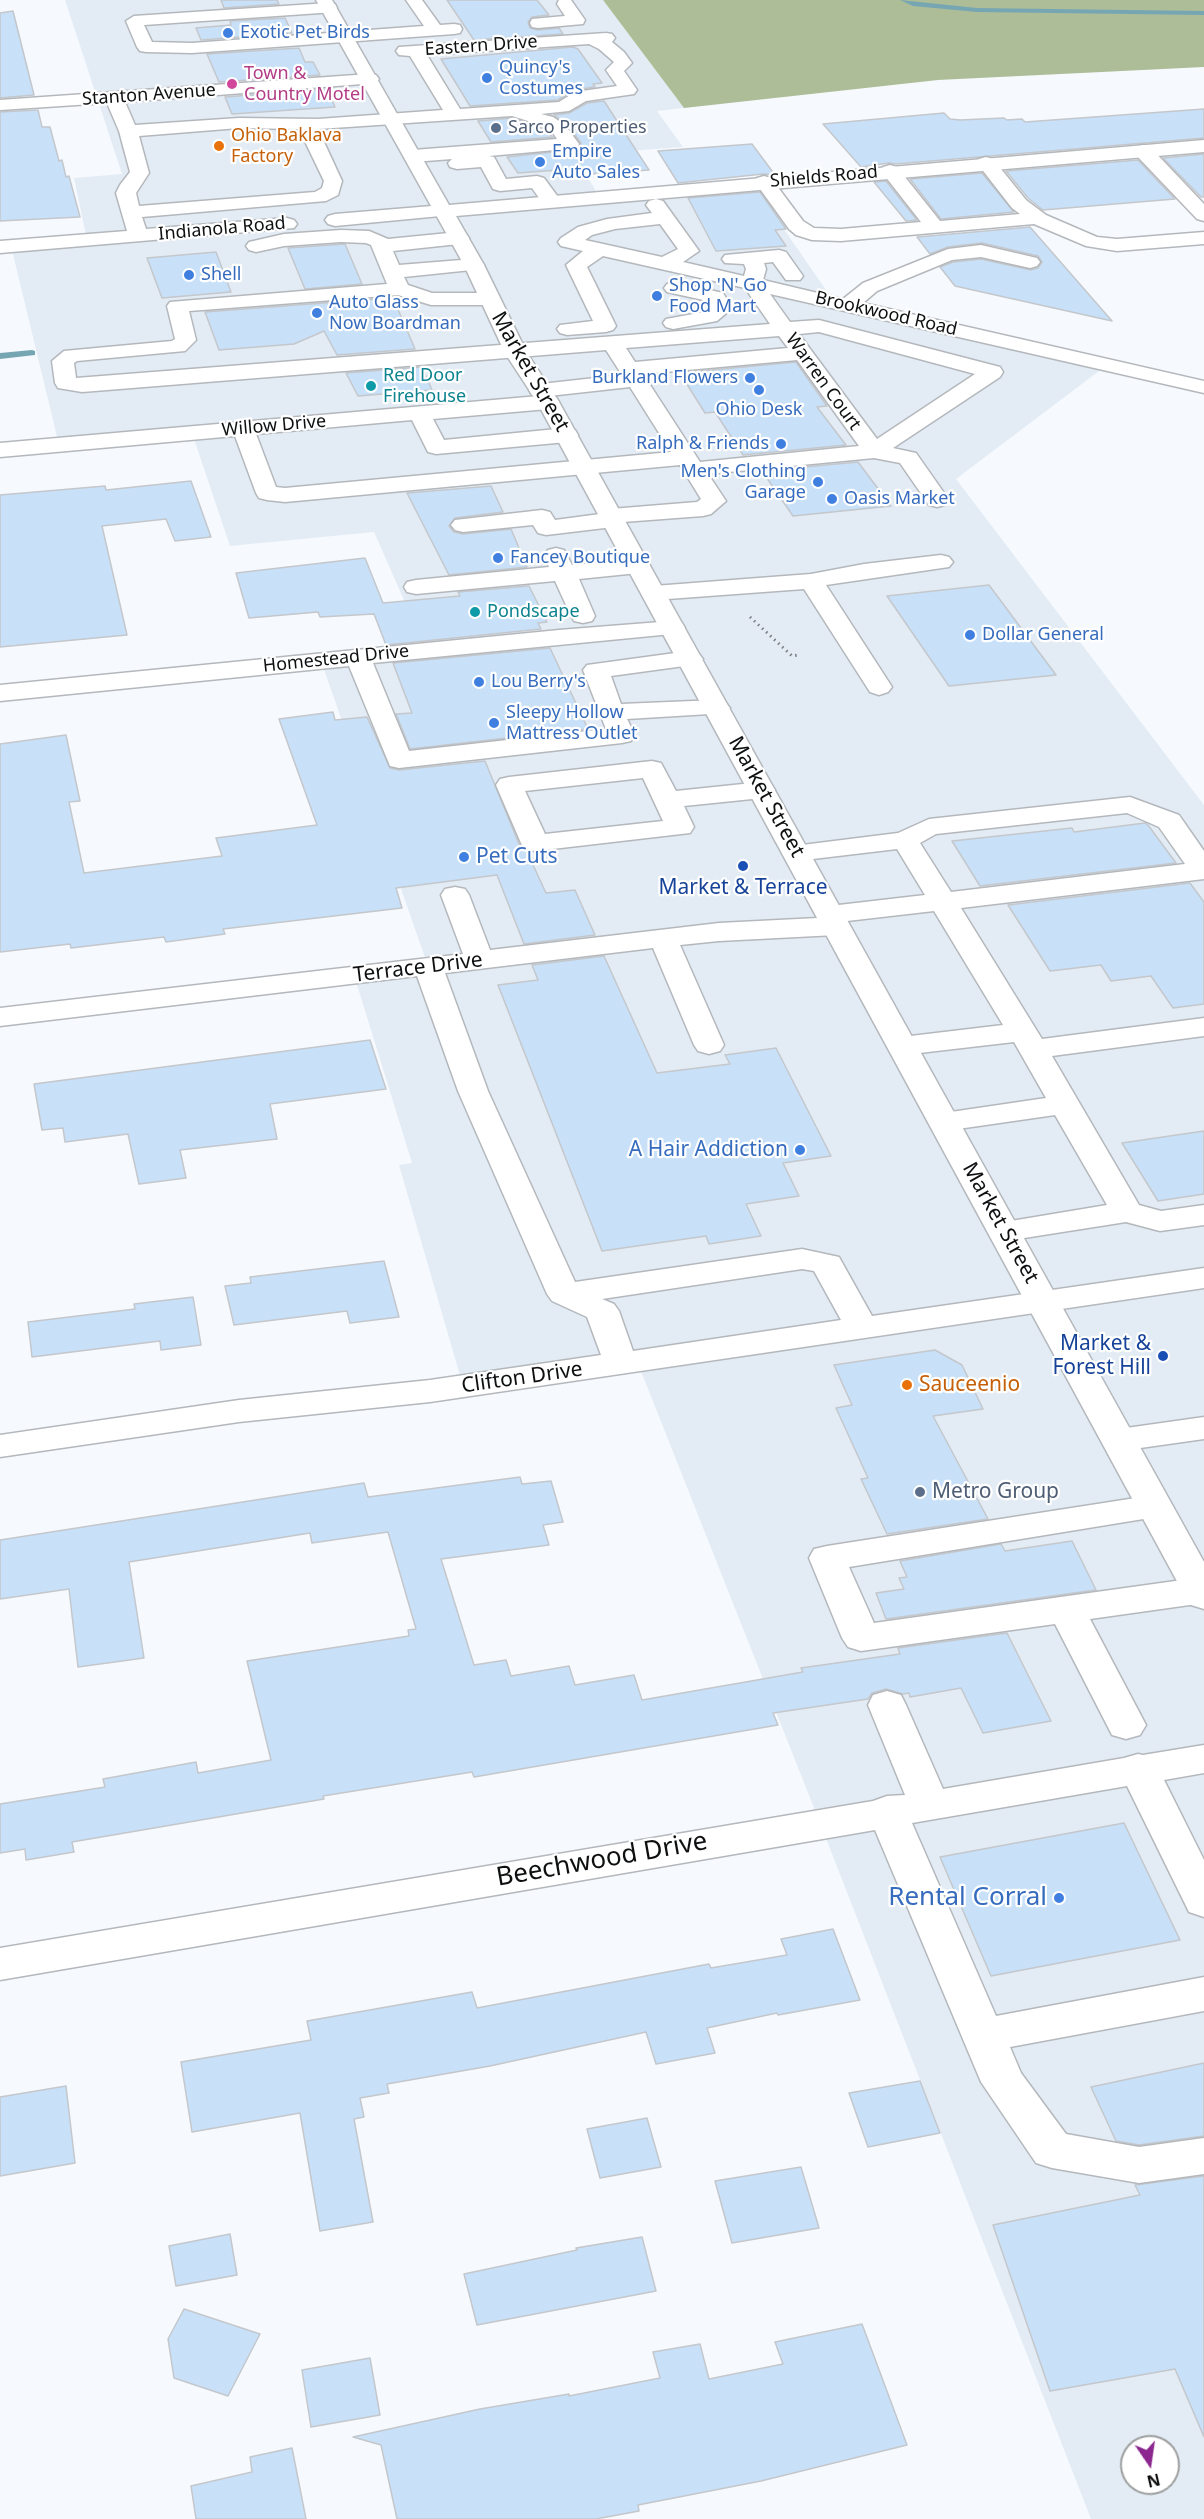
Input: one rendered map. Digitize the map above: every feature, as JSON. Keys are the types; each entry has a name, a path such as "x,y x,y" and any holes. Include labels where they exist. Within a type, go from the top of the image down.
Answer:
{"street":[{"path":"414,0 435,30"},
{"path":"327,4 134,21 146,47 366,55 435,30 470,27"},
{"name":"Market Street","path":"327,4 366,55 392,119 474,265 511,343 567,435 1203,1592"},
{"path":"518,24 577,20 565,4"},
{"name":"Eastern Drive","path":"366,55 599,38 623,63 615,70 628,90 581,96 563,106 504,111"},
{"path":"416,51 455,115"},
{"name":"Stanton Avenue","path":"0,105 114,98 366,55"},
{"path":"114,98 128,131 140,173 129,185 126,194 138,236"},
{"path":"128,131 239,123 306,124 504,111 547,121 559,129 570,144 415,161"},
{"path":"131,212 319,197 331,191 333,182 306,124"},
{"name":"Shields Road","path":"444,211 890,171 1204,146"},
{"path":"1143,151 1204,214"},
{"path":"415,161 486,160 500,185 537,182 551,201"},
{"path":"986,163 1019,204 1049,226 1106,245 1204,238"},
{"path":"890,171 935,227"},
{"path":"764,182 796,225 812,234 841,235 1036,218"},
{"name":"Indianola Road","path":"0,247 444,211"},
{"name":"Brookwood Road","path":"689,251 661,212 585,231 568,242 600,260 665,264 1204,387"},
{"path":"246,227 269,281"},
{"path":"256,246 284,240 356,234 380,241 395,280 431,299 490,299"},
{"path":"381,246 459,238"},
{"path":"665,264 689,251 729,259 779,256 793,276"},
{"path":"847,306 870,287 948,255 981,251 1030,262"},
{"path":"752,258 756,269 752,284"},
{"path":"463,525 542,517 546,528 612,518 703,509 714,501 610,336 576,265 600,260"},
{"path":"474,265 395,280 269,281 177,306 186,340 178,347 71,355 63,361 66,384 82,386 188,378 511,343 664,332 819,326 992,372 874,451"},
{"path":"658,284 716,297 722,308 710,317 664,332"},
{"name":"Warren Court","path":"752,284 874,451"},
{"path":"178,347 188,378"},
{"name":"Willow Drive","path":"0,450 419,412 544,396 633,374 802,353"},
{"path":"419,412 436,447 567,435"},
{"path":"243,428 267,493 285,495 584,467 689,464 874,451 908,458 937,500"},
{"path":"550,542 583,616"},
{"path":"654,593 811,581 864,571 941,562"},
{"path":"417,587 638,566"},
{"path":"811,581 879,687"},
{"name":"Homestead Drive","path":"0,693 559,637 673,628"},
{"path":"358,657 399,760 622,735 596,670 690,659"},
{"path":"611,712 717,708"},
{"path":"652,769 668,800 680,826 535,843 509,785 652,769"},
{"path":"668,800 762,790"},
{"path":"796,853 905,840 929,827 1130,805 1168,821 1204,870"},
{"path":"905,840 1028,1040 1127,1212"},
{"name":"Terrace Drive","path":"0,1017 833,920 942,902 1204,870"},
{"path":"455,895 480,961"},
{"path":"663,939 709,1045"},
{"path":"428,967 473,1091 564,1294 602,1311 621,1364"},
{"path":"902,1046 1028,1040 1204,1027"},
{"path":"944,1122 1065,1104"},
{"path":"1005,1231 1127,1212 1160,1221 1204,1215"},
{"path":"564,1294 802,1259 827,1264 862,1328"},
{"name":"Clifton Drive","path":"0,1446 239,1411 430,1391 1204,1278"},
{"path":"1119,1440 1204,1428"},
{"path":"1155,1507 827,1558 861,1638 1066,1608 1203,1592"},
{"path":"1066,1608 1126,1725"},
{"path":"887,1705 929,1804"},
{"name":"Beechwood Drive","path":"0,1964 1138,1768 1204,1759"},
{"path":"1138,1768 1204,1901"},
{"path":"887,1811 1003,2082 1052,2150 1139,2165 1204,2156"},
{"path":"983,2035 1204,1994"}],"path":[{"path":"745,612 792,656 799,655"}],"shaded area":[{"path":"65,0 603,0 684,108 657,111 683,147 574,155 599,196 752,183 835,303 1107,365 956,479 1204,805 1204,2519 1091,2519 637,1361 463,1386 399,1165 412,1163 354,975 428,966 321,661 426,650 374,532 230,546 192,433 59,445 11,246 87,240 74,178 122,174"}],"green space":[{"path":"603,0 1204,0 1204,67 938,80 684,108"}],"building":[{"path":"221,0 277,0 279,4 224,8"},
{"path":"447,0 537,0 549,15 532,17 528,22 530,28 538,30 559,28 563,34 474,40"},
{"path":"13,11 34,95 0,98 0,13"},
{"name":"Exotic Pet Birds","path":"285,18 292,33 201,40 196,28 231,25 230,21"},
{"path":"573,47 578,49 602,83 593,84 595,87 574,90 558,100 470,106 441,59"},
{"path":"299,48 305,62 313,62 320,75 219,82 207,54"},
{"path":"327,89 335,107 232,114 225,97"},
{"path":"604,101 649,170 591,174 586,168 518,173 507,157 579,149 581,143 567,124 554,115 569,113 587,103"},
{"path":"1204,109 1204,138 861,167 823,124 944,113 950,119 1004,118 1007,120 1022,119 1025,122"},
{"path":"38,110 42,127 50,127 59,161 62,160 66,177 69,176 80,217 0,221 0,112"},
{"path":"512,118 540,127 553,137 491,142 478,121"},
{"path":"752,144 775,175 763,174 678,183 658,151"},
{"path":"1204,154 1204,197 1201,197 1163,158"},
{"path":"1138,160 1175,199 1043,210 1028,198 1006,171"},
{"path":"982,173 1014,212 941,219 910,179"},
{"path":"886,181 917,220 906,221 874,182"},
{"path":"760,192 786,229 775,230 786,246 716,251 688,198"},
{"path":"1030,227 1112,321 955,286 940,267 953,262 981,259 1031,270 1038,268 1042,262 1038,256 982,243 948,247 930,254 917,237"},
{"name":"Shell","path":"345,244 362,284 305,289 288,248"},
{"name":"Shell","path":"216,252 231,292 162,298 147,258"},
{"path":"389,298 394,307 397,307 415,349 337,355 324,331 294,344 219,350 205,312"},
{"path":"796,362 827,406 817,407 846,445 743,455 715,412 705,413 680,373"},
{"path":"422,367 432,390 358,396 346,373"},
{"path":"858,462 891,506 793,516 762,471"},
{"path":"191,481 211,537 175,541 166,519 102,526 127,635 0,647 0,495 105,486 106,490"},
{"path":"491,486 503,512 455,518 449,526 454,532 463,534 511,529 527,567 449,575 407,493"},
{"path":"365,558 383,603 460,596 458,592 529,586 547,622 538,623 541,629 386,645 374,614 320,617 318,612 249,618 236,573"},
{"name":"Dollar General","path":"989,585 1056,675 949,686 887,596"},
{"path":"550,648 588,729 410,749 396,714 412,713 393,663"},
{"path":"333,712 335,720 367,717 390,768 399,770 485,761 519,844 527,852 546,893 575,890 595,935 524,944 497,875 396,888 402,908 223,929 225,934 166,942 164,937 71,948 70,944 0,952 0,744 66,735 80,801 69,802 84,873 222,856 216,838 317,825 279,719"},
{"path":"1145,823 1176,863 980,886 952,841 1072,828 1074,832"},
{"path":"1190,883 1204,902 1204,1004 1173,1008 1151,976 1111,981 1101,965 1050,971 1008,905"},
{"path":"604,956 657,1073 730,1064 725,1055 776,1048 831,1156 783,1163 799,1196 746,1204 761,1236 709,1244 706,1236 602,1251 498,985 538,980 532,965"},
{"path":"370,1040 386,1089 270,1104 277,1139 180,1150 186,1178 139,1184 128,1134 65,1142 63,1128 42,1130 34,1084"},
{"path":"1204,1131 1204,1194 1158,1201 1122,1143"},
{"path":"384,1261 399,1317 350,1323 347,1311 234,1325 225,1286 251,1283 250,1277"},
{"path":"193,1297 201,1345 161,1350 160,1341 32,1357 28,1322 135,1309 134,1304"},
{"path":"935,1350 962,1365 983,1409 933,1416 988,1519 887,1534 861,1479 868,1478 836,1408 852,1405 834,1365"},
{"path":"520,1477 522,1484 551,1481 563,1522 543,1525 549,1545 441,1559 474,1665 506,1660 511,1676 569,1666 575,1685 634,1675 642,1700 803,1672 801,1668 900,1654 898,1648 1007,1633 1051,1721 983,1733 961,1688 910,1697 909,1693 903,1694 886,1689 872,1693 868,1699 773,1713 778,1725 474,1777 472,1772 323,1796 324,1799 72,1842 74,1852 26,1860 25,1849 0,1853 0,1804 105,1787 103,1779 196,1762 198,1773 271,1760 247,1661 409,1636 408,1630 416,1629 388,1532 312,1543 310,1533 129,1562 144,1658 78,1667 69,1589 0,1599 0,1540 364,1483 368,1497"},
{"path":"1072,1541 1096,1590 886,1619 876,1593 904,1589 899,1578 907,1577 900,1561 1001,1544 1005,1551"},
{"name":"Rental Corral","path":"1124,1823 1180,1940 991,1976 940,1857"},
{"path":"833,1929 860,2000 778,2015 777,2013 707,2028 715,2053 656,2064 646,2032 490,2066 387,2084 389,2093 360,2098 364,2117 354,2119 373,2222 320,2231 300,2113 192,2132 181,2062 311,2040 307,2021 472,1992 477,2008 709,1964 711,1968 787,1955 781,1939"},
{"path":"1204,2063 1204,2136 1139,2145 1116,2141 1091,2087"},
{"path":"920,2081 940,2133 868,2147 849,2093"},
{"path":"66,2086 75,2163 0,2176 0,2097"},
{"path":"647,2118 661,2167 600,2178 587,2129"},
{"path":"801,2167 819,2228 732,2243 715,2181"},
{"path":"1204,2176 1204,2437 1175,2369 1050,2391 993,2225 1140,2195 1135,2185"},
{"path":"230,2234 237,2275 176,2286 169,2246"},
{"path":"642,2237 656,2291 477,2325 464,2274 577,2250 576,2248"},
{"path":"184,2309 260,2334 228,2396 174,2378 168,2339"},
{"path":"862,2324 907,2445 761,2481 638,2505 639,2511 596,2519 397,2519 381,2445 353,2437 480,2409 569,2394 569,2396 660,2378 653,2352 700,2344 709,2379 783,2364 775,2342"},
{"path":"370,2358 380,2415 311,2427 302,2370"},
{"path":"292,2448 306,2519 196,2519 191,2486 252,2472 250,2457"}],"waterway":[{"path":"903,0 913,4 977,10 1204,13"},
{"path":"0,356 32,353"}],"place":[{"name":"Exotic Pet Birds","path":"228,33"},
{"name":"Quincy's Costumes","path":"487,78"},
{"name":"Town & Country Motel","path":"232,84"},
{"name":"Sarco Properties","path":"496,128"},
{"name":"Ohio Baklava Factory","path":"219,146"},
{"name":"Empire Auto Sales","path":"540,162"},
{"name":"Shell","path":"189,275"},
{"name":"Shop 'N' Go Food Mart","path":"657,296"},
{"name":"Auto Glass Now Boardman","path":"317,313"},
{"name":"Burkland Flowers","path":"750,378"},
{"name":"Red Door Firehouse","path":"371,386"},
{"name":"Ohio Desk","path":"759,390"},
{"name":"Ralph & Friends","path":"781,444"},
{"name":"Men's Clothing Garage","path":"818,482"},
{"name":"Oasis Market","path":"832,499"},
{"name":"Fancey Boutique","path":"498,558"},
{"name":"Pondscape","path":"475,612"},
{"name":"Dollar General","path":"970,635"},
{"name":"Lou Berry's","path":"479,682"},
{"name":"Sleepy Hollow Mattress Outlet","path":"494,723"},
{"name":"Pet Cuts","path":"464,857"},
{"name":"Market & Terrace","path":"743,866"},
{"name":"A Hair Addiction","path":"800,1150"},
{"name":"Market & Forest Hill","path":"1163,1356"},
{"name":"Sauceenio","path":"907,1385"},
{"name":"Metro Group","path":"920,1492"},
{"name":"Rental Corral","path":"1059,1898"}]}
